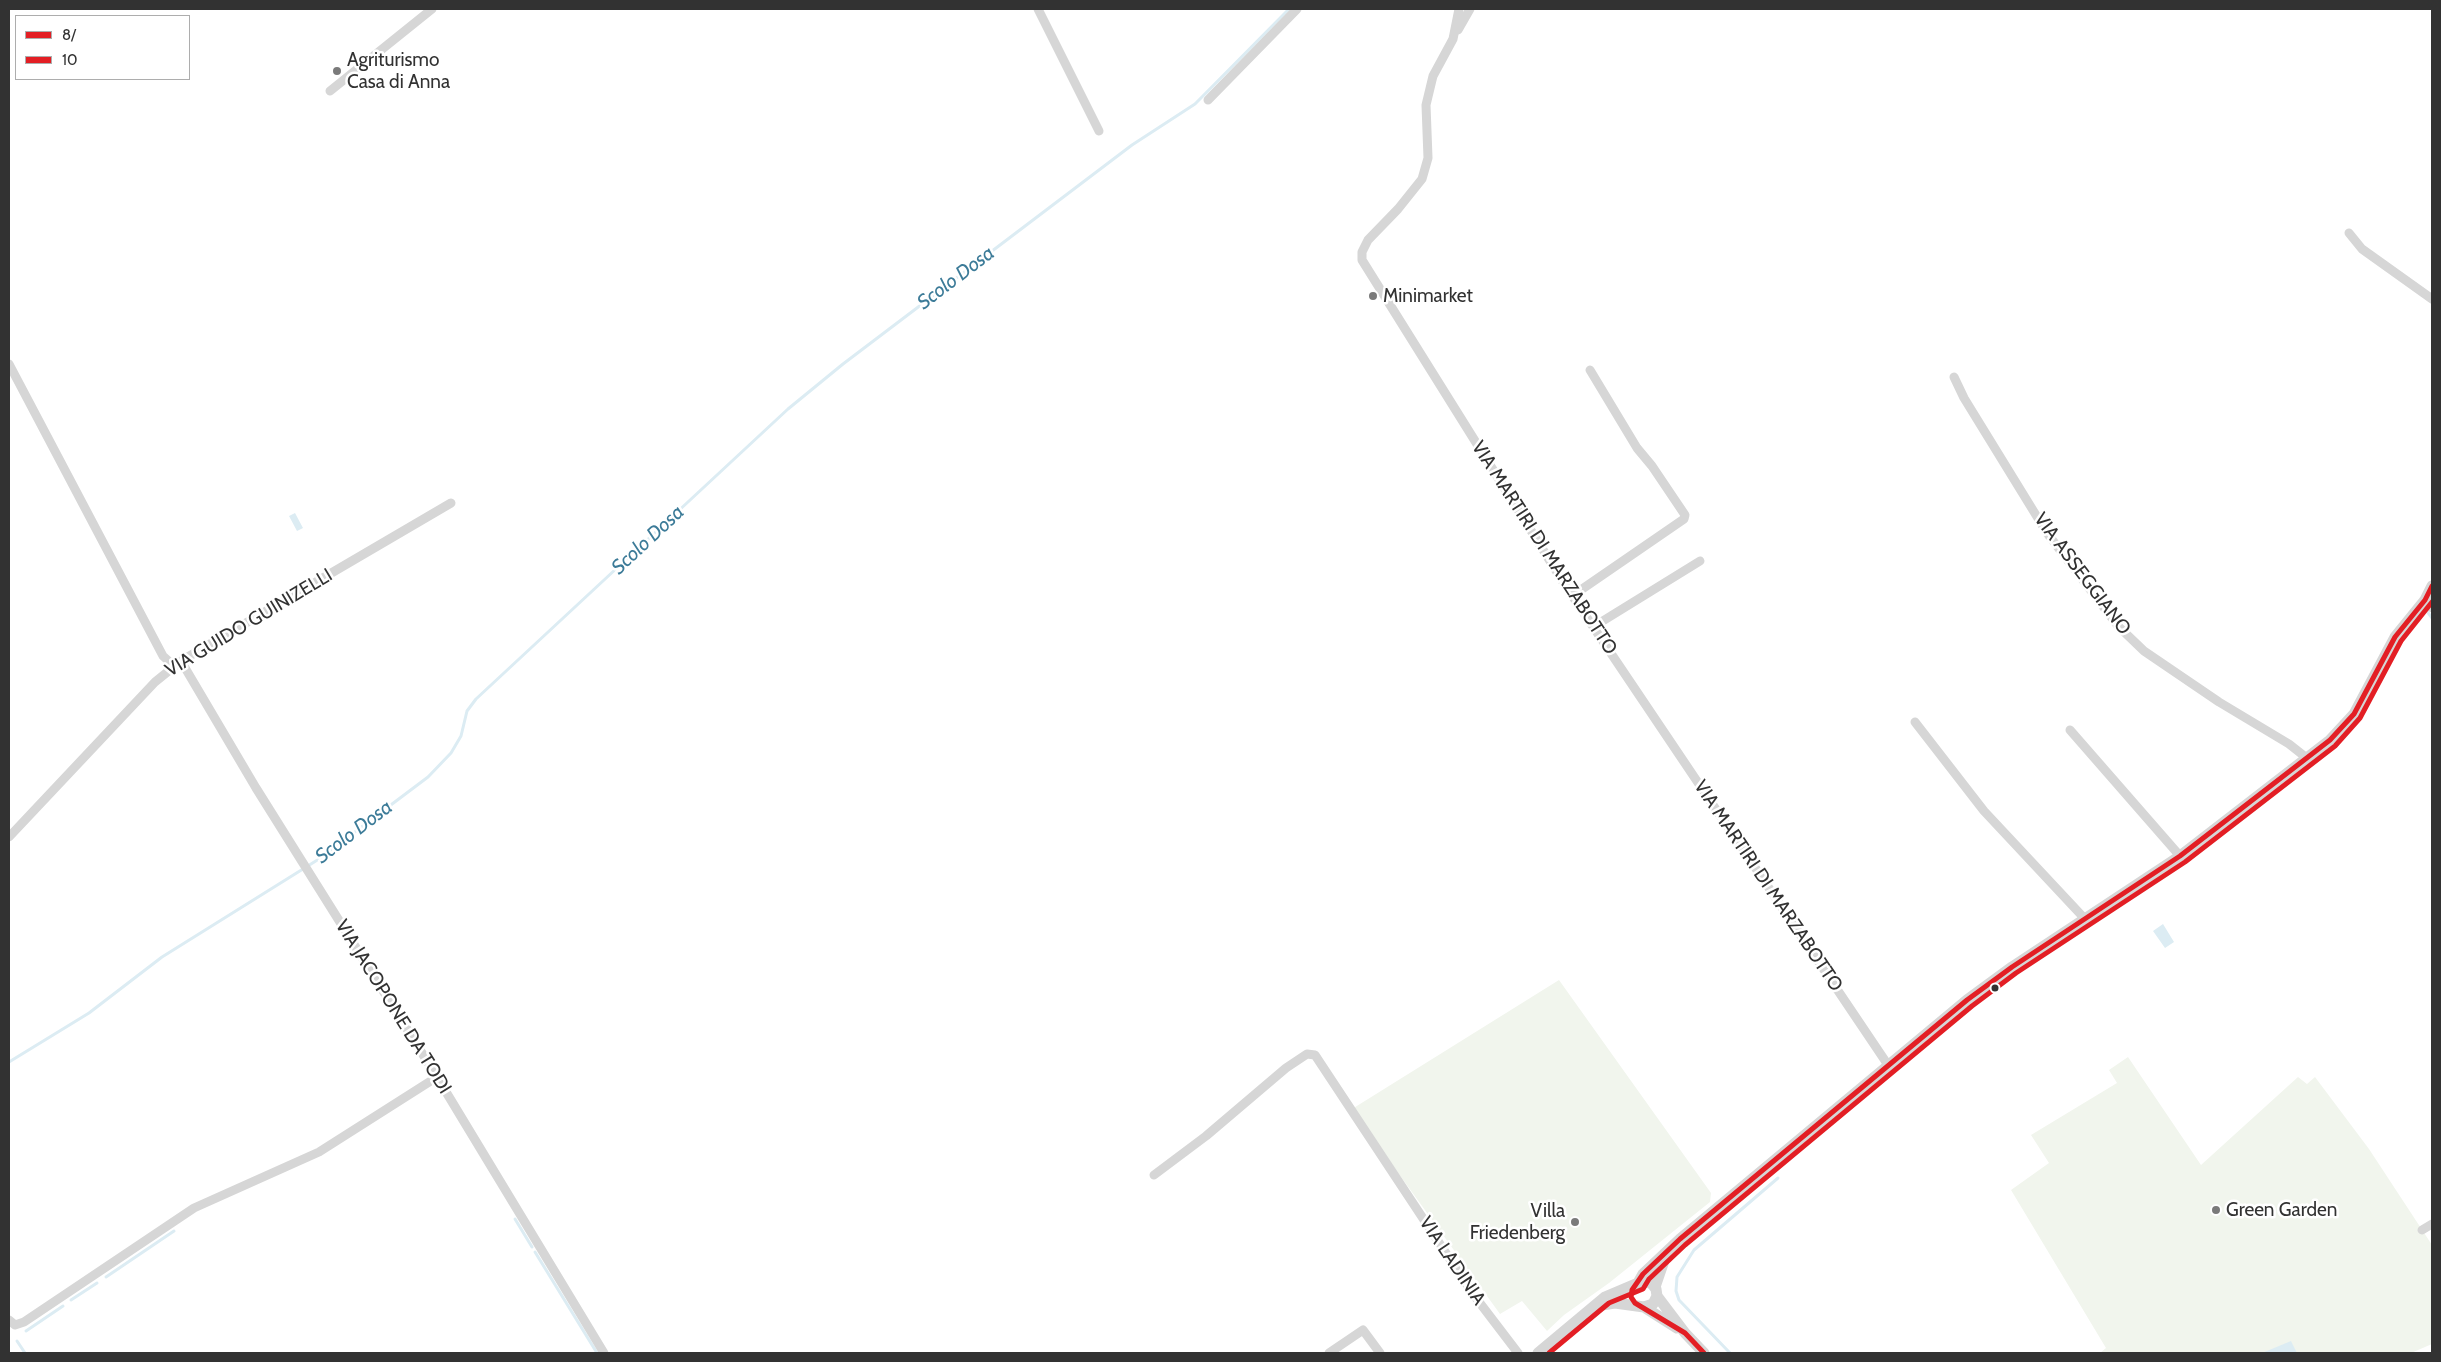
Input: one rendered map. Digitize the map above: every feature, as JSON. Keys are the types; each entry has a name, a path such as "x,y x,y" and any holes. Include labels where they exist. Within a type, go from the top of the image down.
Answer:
{"street":[{"path":"330,91 432,9"},
{"path":"1038,9 1099,131"},
{"path":"1208,100 1297,9"},
{"name":"VIA MARTIRI DI MARZABOTTO","path":"1459,9 1453,39 1433,76 1426,105 1428,158 1422,179 1398,209 1368,240 1362,252 1362,260 1572,596 1888,1065"},
{"path":"1453,39 1470,9"},
{"path":"2349,233 2362,249 2432,299"},
{"name":"VIA JACOPONE DA TODI","path":"9,364 163,656 178,663 437,1077 604,1353"},
{"path":"1572,596 1684,519 1685,515 1652,466 1637,448 1590,370"},
{"name":"VIA ASSEGGIANO","path":"1954,377 1964,398 2047,533 2118,626 2144,650 2219,702 2289,744 2308,759"},
{"name":"VIA GUIDO GUINIZELLI","path":"9,838 155,682 178,663 451,503"},
{"path":"1593,627 1700,561"},
{"path":"1685,1334 1641,1307 1632,1297 1636,1284 1644,1274 1668,1251 1888,1065 1984,987 2180,856 2308,759 2344,727 2354,714 2395,637 2428,604 2432,586"},
{"path":"1915,722 1984,811 2086,919"},
{"path":"2070,730 2180,856"},
{"name":"VIA LADINIA","path":"1154,1175 1286,1068 1307,1054 1315,1055 1472,1294 1518,1353"},
{"path":"9,1320 15,1325 24,1322 194,1208 319,1152 437,1077"},
{"path":"2422,1230 2432,1224"},
{"path":"1595,1306 1615,1303 1641,1307 1653,1304 1668,1251"},
{"path":"1538,1353 1611,1294 1648,1281 1685,1334 1704,1353"},
{"path":"1329,1353 1363,1330 1380,1353"}],"shaded area":[{"path":"295,513 303,528 297,531 289,516"},
{"path":"2163,924 2174,942 2165,948 2153,931"},
{"path":"1559,980 1711,1193 1710,1202 1609,1283 1564,1315 1547,1331 1522,1301 1500,1314 1352,1109"},
{"name":"Green Garden","path":"2128,1057 2201,1165 2298,1077 2307,1084 2315,1077 2369,1149 2432,1245 2432,1344 2411,1353 2100,1353 2106,1348 2011,1190 2049,1163 2031,1135 2117,1083 2109,1070"},
{"path":"2291,1341 2297,1353 2262,1353"}],"waterway":[{"name":"Scolo Dosa","path":"9,1062 89,1013 162,957 319,859 428,777 451,753 461,736 467,711 476,699 788,409 843,364 1132,145 1195,104 1289,9"},
{"path":"2426,610 2432,618"},
{"path":"1730,1353 1679,1300 1676,1291 1677,1277 1694,1250 1778,1178"},
{"path":"515,1219 532,1247"},
{"path":"106,1277 174,1231"},
{"path":"535,1252 597,1353"},
{"path":"71,1300 97,1283"},
{"path":"26,1331 63,1306"},
{"path":"17,1341 25,1353"}],"transit line":[{"name":"8/","path":"1704,1353 1685,1333 1635,1303 1631,1297 1632,1290 1643,1274 1680,1239 1967,1000 2012,967 2180,856 2330,740 2354,714 2395,637 2425,600 2432,586"},
{"name":"10","path":"1549,1353 1609,1303 1643,1289 1649,1279 1685,1245 1972,1006 2016,973 2185,862 2335,746 2360,718 2401,641 2432,602"}],"place":[{"name":"Agriturismo Casa di Anna","path":"337,71"},
{"name":"Minimarket","path":"1373,296"},
{"name":"Green Garden","path":"2216,1210"},
{"name":"Villa Friedenberg","path":"1575,1222"}]}
